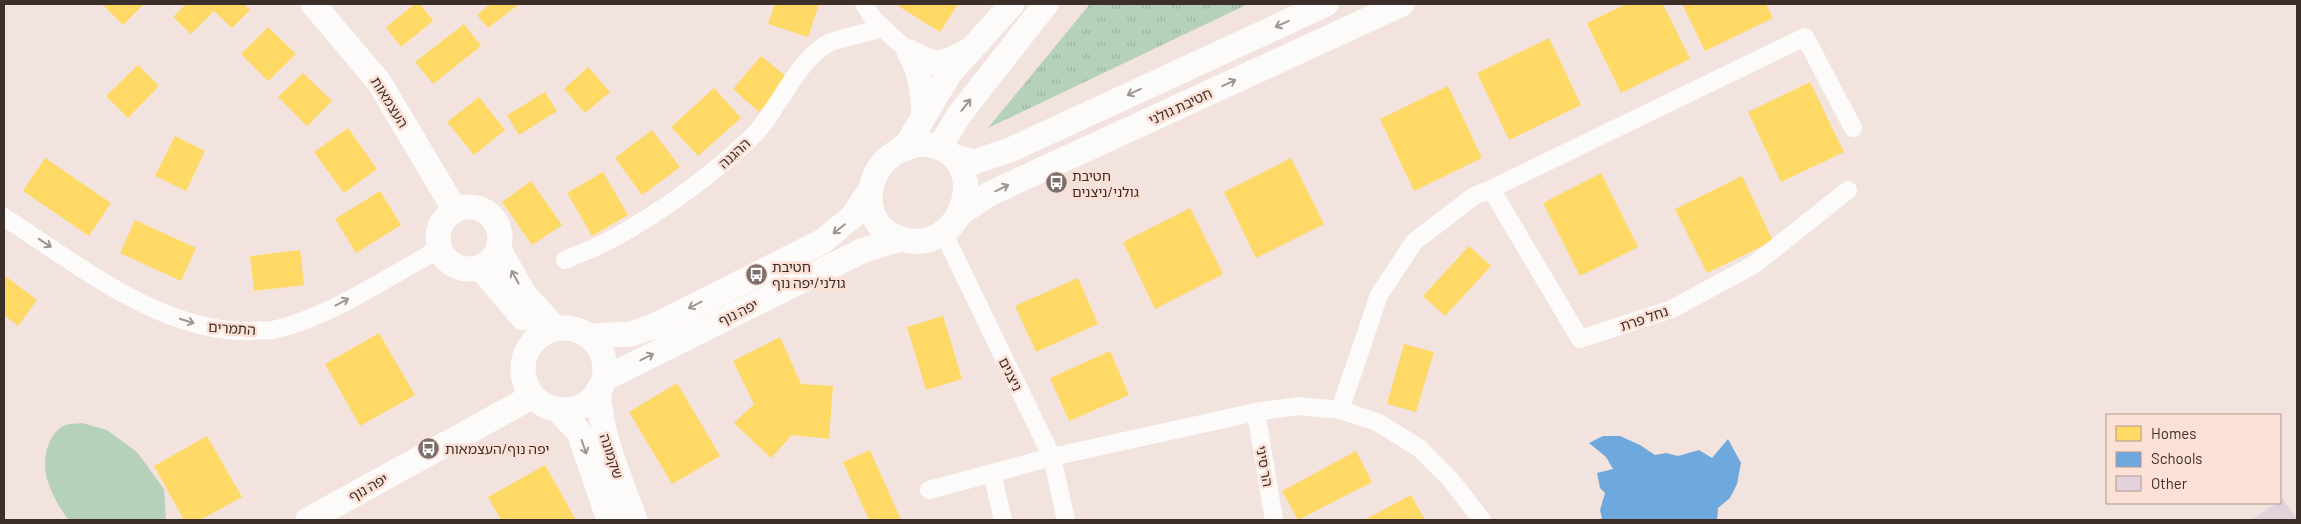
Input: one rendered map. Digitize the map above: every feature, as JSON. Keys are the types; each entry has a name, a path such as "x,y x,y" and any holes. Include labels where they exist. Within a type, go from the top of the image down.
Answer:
{"street":[{"name":"העצמאות","path":"313,4 379,82 455,210"},
{"path":"864,4 882,28 909,52 926,62 939,64 949,61 972,48"},
{"path":"1012,4 950,74 908,143 885,160 876,171 869,192 870,206 876,220 888,233 901,239 922,240 943,232 950,227 961,213 966,196 965,178 960,165 948,152 944,140 959,114 1046,4"},
{"path":"898,151 918,144 931,144 974,162 1010,150 1326,4"},
{"name":"חטיבת גולני","path":"961,213 988,194 1402,4"},
{"name":"ההגנה","path":"565,260 612,239 645,220 684,194 714,170 755,134 808,61 820,49 832,42 882,28"},
{"path":"1340,410 1379,295 1414,242 1474,196 1805,37 1853,128"},
{"path":"909,52 917,66 920,78 924,114"},
{"name":"נחל פרת","path":"1491,189 1580,339 1672,309 1755,264 1848,190"},
{"name":"יפה נוף","path":"589,336 631,334 654,326 822,241 853,216 869,192"},
{"path":"465,207 476,207 493,218 500,238 498,248 488,262 480,267 469,269 459,267 443,255 438,245 441,225 446,216 455,210 465,207"},
{"name":"התמרים","path":"4,217 128,296 170,316 205,327 240,331 271,330 296,323 328,309 429,255 438,245"},
{"name":"ניצנים","path":"943,232 1052,458 1066,520"},
{"name":"יפה נוף","path":"601,385 831,266 864,250 901,239"},
{"path":"498,248 547,333"},
{"path":"480,267 505,294 547,333"},
{"path":"577,330 589,336 600,350 604,359 601,385 590,400 580,406 557,409 544,404 533,396 526,384 523,372 524,359 530,347 547,333 577,330"},
{"name":"שקמונה","path":"601,385 600,418 607,444 635,520"},
{"name":"יפה נוף","path":"308,520 533,396"},
{"path":"929,490 1052,458 1256,412 1298,406 1340,410 1377,422 1419,448 1450,479 1482,520"},
{"name":"שקמונה","path":"557,409 579,432 609,520"},
{"name":"הר סיני","path":"1256,412 1274,520"},
{"path":"992,473 1003,520"}],"green space":[{"path":"1090,4 1248,4 988,128"},
{"path":"82,423 107,430 137,452 164,489 166,520 69,520 53,495 47,479 46,456 50,440 54,434 68,424"}],"building: Homes":[{"path":"102,4 144,4 123,25"},
{"path":"186,4 244,4 250,10 232,28 214,11 191,34 173,17"},
{"path":"415,4 420,4 433,21 401,47 386,27"},
{"path":"490,4 519,4 488,28 477,15"},
{"path":"775,4 819,4 808,37 768,24"},
{"path":"899,4 958,4 940,32 898,6"},
{"path":"1626,4 1663,4 1690,59 1621,93 1587,23"},
{"path":"1682,4 1766,4 1773,18 1705,51"},
{"path":"464,24 481,46 433,84 415,62"},
{"path":"268,27 296,54 268,81 241,54"},
{"path":"1549,38 1581,105 1509,140 1477,73"},
{"path":"761,56 788,78 759,112 733,89"},
{"path":"138,65 159,86 128,118 106,96"},
{"path":"588,67 610,92 585,113 564,89"},
{"path":"303,73 332,101 307,126 278,97"},
{"path":"1810,82 1844,152 1781,182 1748,112"},
{"path":"1448,86 1482,158 1414,191 1380,119"},
{"path":"714,88 741,118 698,156 671,127"},
{"path":"545,92 557,111 519,135 507,115"},
{"path":"479,97 505,130 474,155 447,122"},
{"path":"348,128 377,169 344,193 314,152"},
{"path":"652,130 680,167 642,195 615,158"},
{"path":"175,136 205,151 186,191 155,176"},
{"path":"45,158 111,203 89,236 23,191"},
{"path":"1291,158 1324,224 1256,258 1224,192"},
{"path":"603,172 628,215 592,236 567,193"},
{"path":"1601,173 1638,247 1580,276 1543,203"},
{"path":"1742,176 1773,241 1707,273 1675,209"},
{"path":"531,181 562,225 532,245 502,202"},
{"path":"380,191 401,225 356,253 335,219"},
{"path":"1190,208 1223,274 1155,309 1123,242"},
{"path":"135,220 196,248 181,281 120,253"},
{"path":"1469,246 1491,266 1445,316 1423,296"},
{"path":"300,250 304,285 254,291 250,256"},
{"path":"5,276 37,300 18,326 4,315"},
{"path":"1078,278 1098,324 1036,352 1015,306"},
{"path":"943,316 962,379 926,390 907,327"},
{"path":"379,333 415,395 360,426 325,364"},
{"path":"780,337 801,384 833,386 829,439 792,435 771,458 734,423 754,404 733,361"},
{"path":"1404,344 1434,352 1416,412 1387,404"},
{"path":"1110,351 1129,395 1069,421 1050,378"},
{"path":"677,383 720,456 672,484 629,412"},
{"path":"207,436 242,497 200,520 184,520 154,466"},
{"path":"870,450 901,520 869,520 843,462"},
{"path":"1356,451 1372,482 1298,520 1282,491"},
{"path":"545,465 576,520 501,520 488,497"},
{"path":"1411,495 1425,520 1364,520"}],"building: Schools":[{"path":"1603,436 1620,436 1640,445 1655,455 1666,453 1678,456 1699,450 1712,458 1728,439 1741,463 1737,484 1730,498 1718,508 1717,520 1599,520 1602,518 1600,510 1605,493 1600,488 1597,473 1613,469 1606,457 1589,443"}],"building: Other":[{"path":"2283,498 2297,520 2251,520 2275,504 2281,504"}],"place":[{"name":"חטיבת גולני/ניצנים","path":"1056,183"},
{"name":"חטיבת גולני/יפה נוף","path":"756,274"},
{"name":"יפה נוף/העצמאות","path":"429,448"}]}
